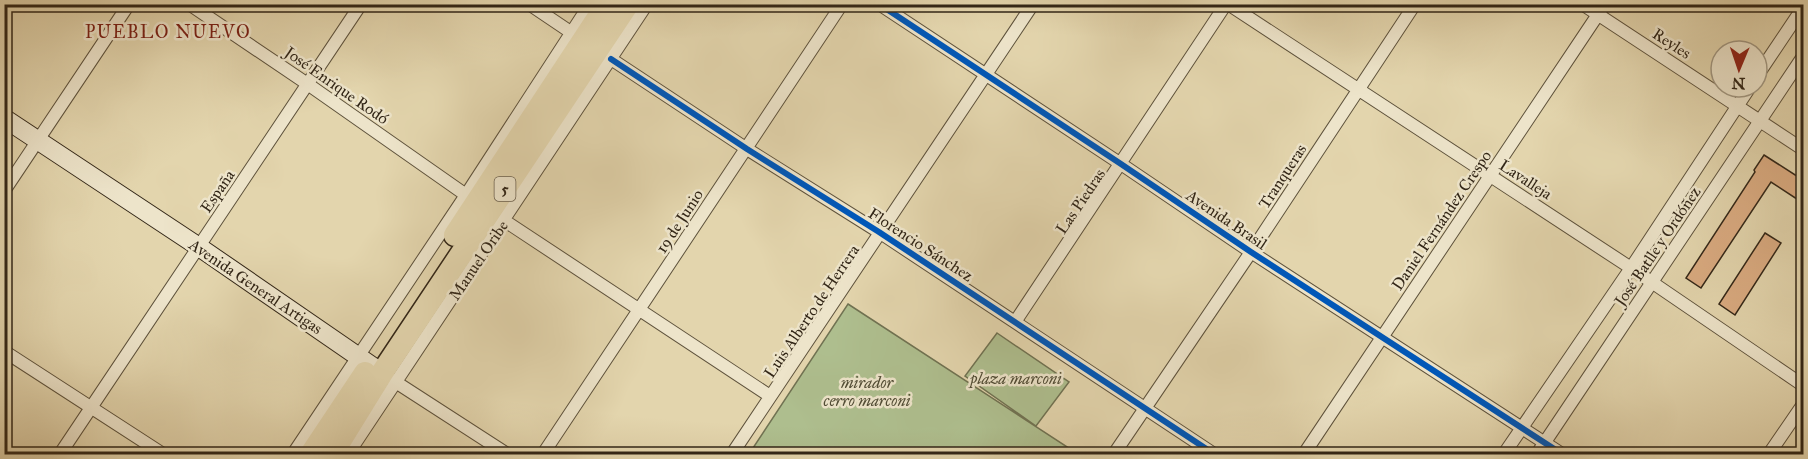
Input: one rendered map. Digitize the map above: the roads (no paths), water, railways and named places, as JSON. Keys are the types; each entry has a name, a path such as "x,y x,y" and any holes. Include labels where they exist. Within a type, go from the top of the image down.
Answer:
{"highway":[{"name":"Manuel Oribe","path":"332,454 377,369 607,4"},
{"name":"Manuel Oribe","path":"311,454 377,369 628,4"}],"main road":[{"name":"Avenida General Artigas","path":"4,118 200,247 377,369"}],"street":[{"path":"4,191 129,4"},
{"name":"José Enrique Rodó","path":"189,4 466,195"},
{"name":"España","path":"60,454 309,85 361,4"},
{"path":"529,4 572,33"},
{"path":"293,454 377,369 466,195 590,4"},
{"name":"Manuel Oribe","path":"348,454 377,369 505,221 647,4"},
{"name":"19 de Junio","path":"543,454 842,4"},
{"name":"Avenida Brasil","path":"879,4 1251,252 1562,454"},
{"name":"Luis Alberto de Herrera","path":"732,454 1033,4"},
{"name":"Lavalleja","path":"1227,4 1653,282 1803,386"},
{"name":"Las Piedras","path":"1015,322 1227,4"},
{"name":"Tranqueras","path":"1114,454 1415,4"},
{"name":"Reyles","path":"1582,4 1602,10 1803,150"},
{"path":"1769,58 1803,6"},
{"name":"Daniel Fernández Crespo","path":"1304,454 1602,10"},
{"name":"José Batlle y Ordóñez","path":"1538,454 1803,55"},
{"name":"Florencio Sánchez","path":"611,59 747,149 879,232 1214,454"},
{"name":"José Batlle y Ordóñez","path":"1504,454 1742,99"},
{"path":"505,221 770,396"},
{"path":"4,351 163,454"},
{"name":"Avenida General Artigas","path":"377,369 507,454"},
{"path":"1769,454 1803,403"}],"district":[{"name":"PUEBLO NUEVO","path":"168,32"}],"park label":[{"name":"plaza marconi","path":"1016,378"},
{"name":"mirador cerro marconi","path":"867,391"}]}
